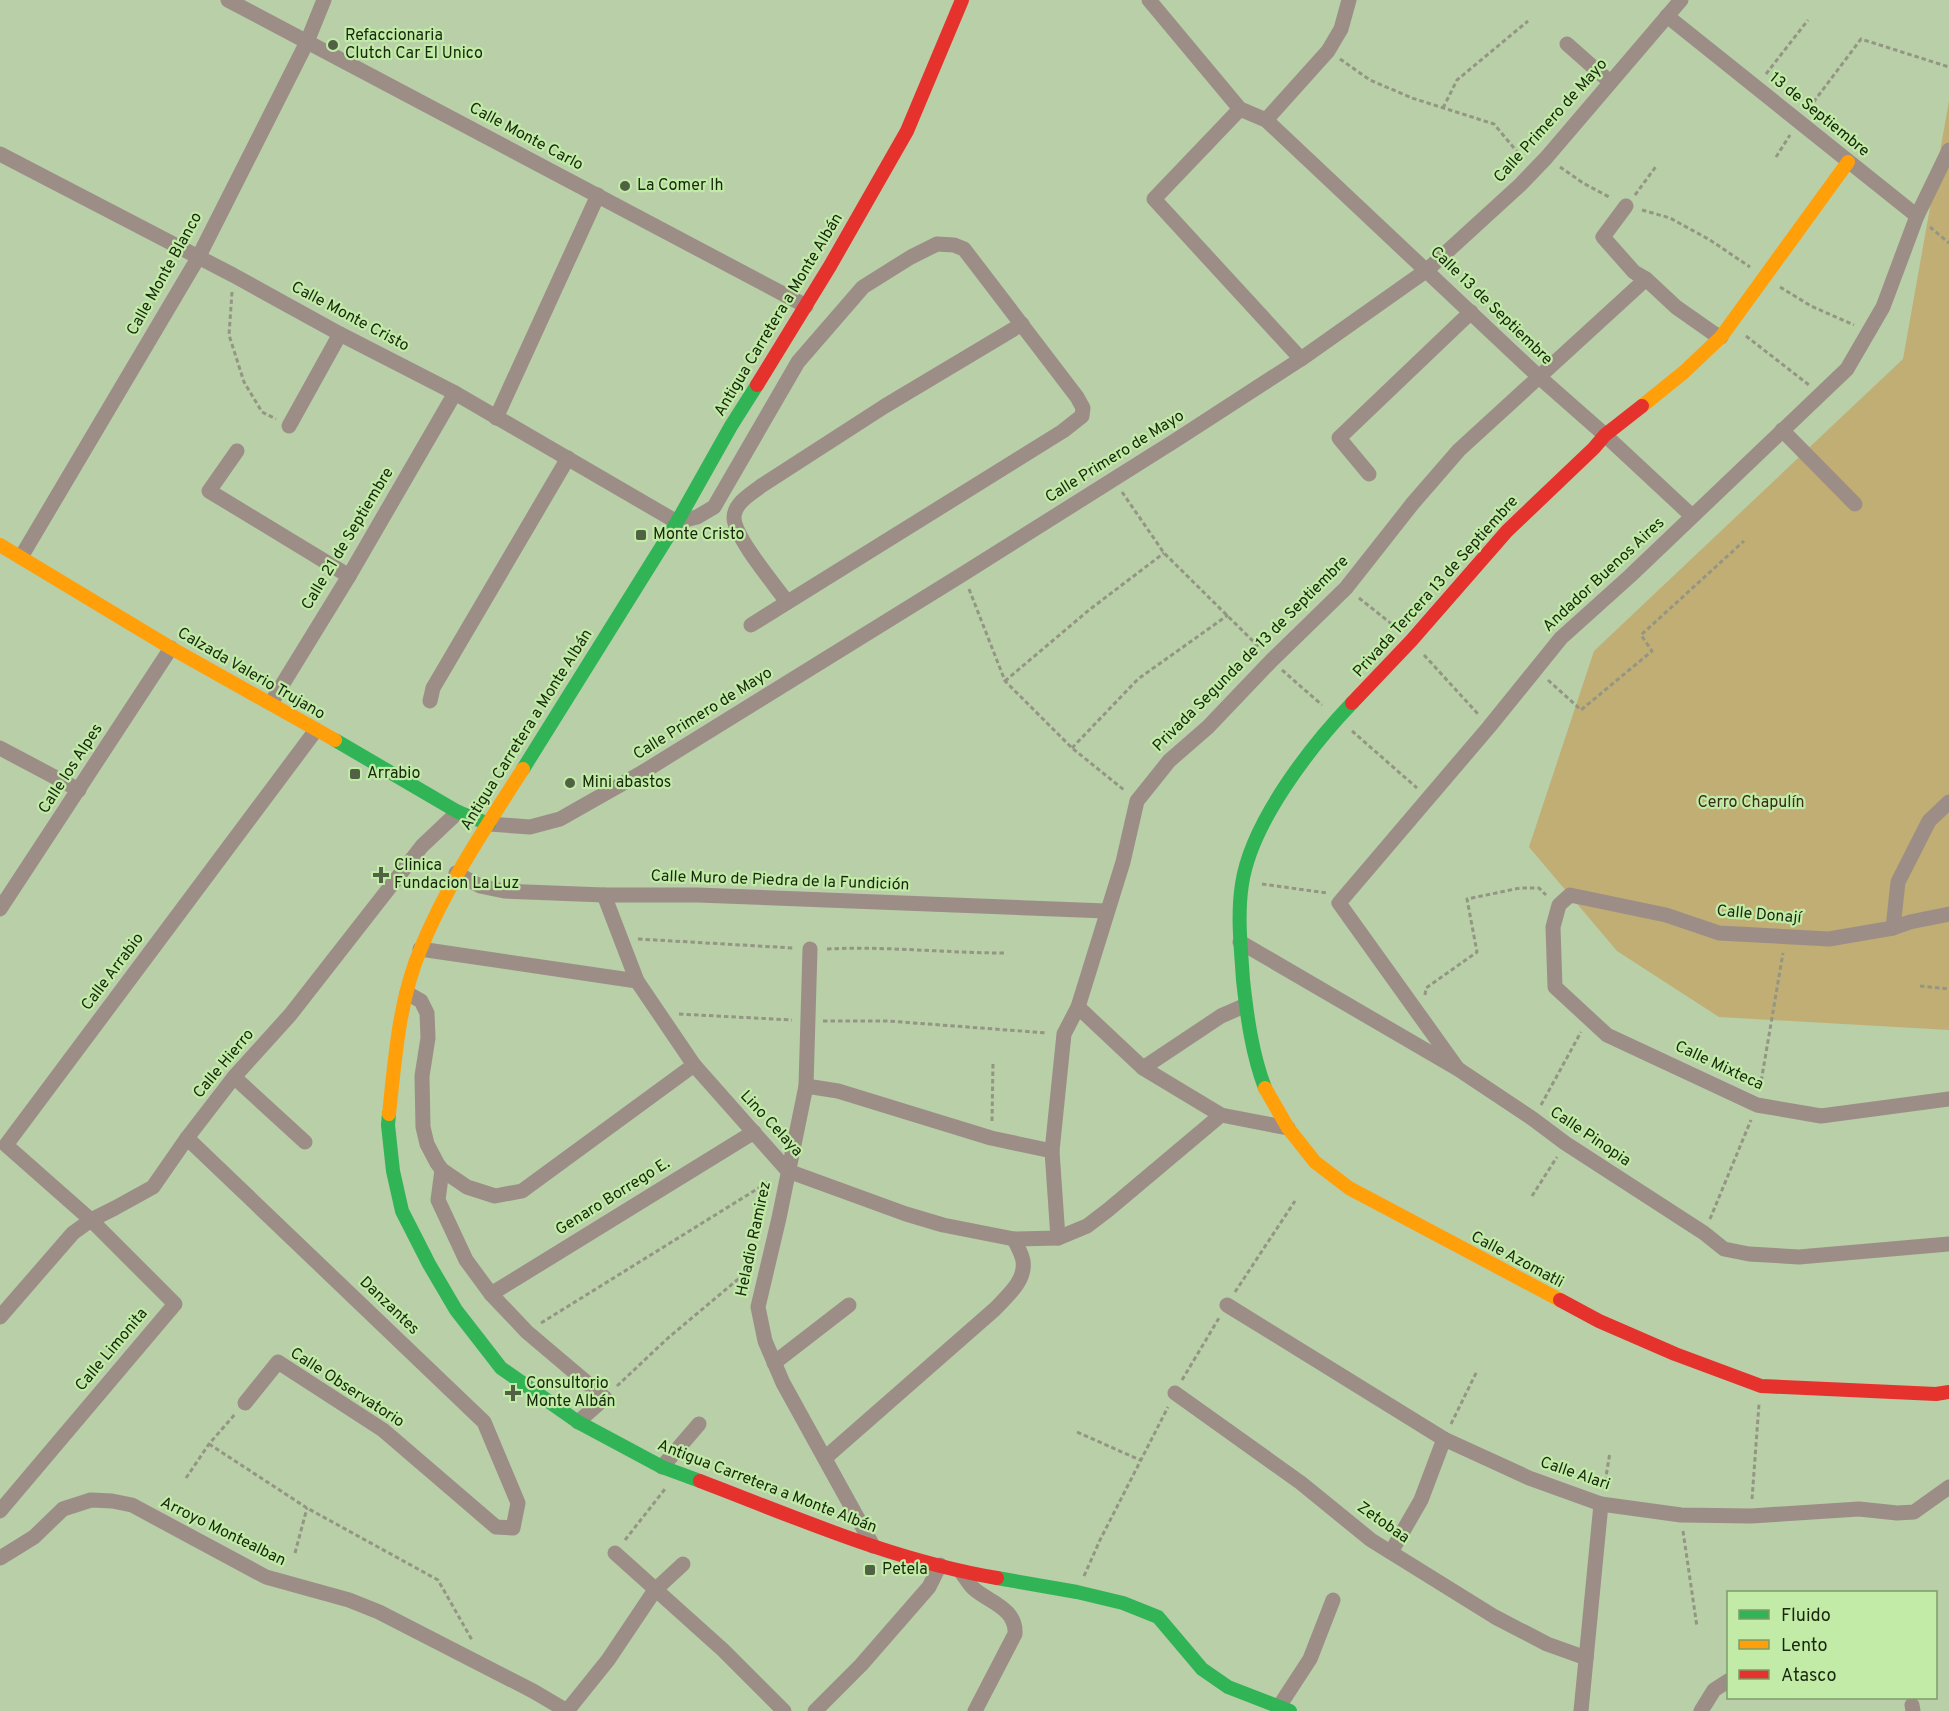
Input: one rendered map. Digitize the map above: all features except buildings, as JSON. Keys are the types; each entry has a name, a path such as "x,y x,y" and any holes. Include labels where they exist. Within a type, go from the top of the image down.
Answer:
{"street":[{"name":"Calle Monte Carlo","path":"228,0 806,306"},
{"name":"Calle Monte Blanco","path":"21,557 198,258 307,42 324,0"},
{"path":"949,0 957,15"},
{"name":"Antigua Carretera a Monte Albán","path":"962,0 906,131 806,306 731,426 677,522 489,824 456,873 420,949 407,993 395,1055 388,1125 393,1172 402,1211 456,1310 501,1368 578,1422 662,1467 873,1546 961,1572 1077,1592 1123,1603 1158,1617 1202,1669 1228,1687 1284,1709"},
{"path":"1149,0 1240,109 1266,120 1328,51 1341,29 1348,0"},
{"name":"Calle Primero de Mayo","path":"489,824 530,827 561,819 643,772 963,574 1301,359 1427,270 1520,185 1546,158 1681,0"},
{"name":"13 de Septiembre","path":"1667,16 1917,216"},
{"path":"1567,44 1610,82"},
{"path":"1240,109 1154,199 1301,359"},
{"name":"Calle 13 de Septiembre","path":"1266,120 1538,376 1692,516"},
{"name":"Andador Buenos Aires","path":"1339,903 1489,727 1561,638 1630,576 1847,369 1882,307 1917,216 1949,150"},
{"name":"Calle Monte Cristo","path":"0,154 455,393 677,522"},
{"name":"Privada Tercera 13 de Septiembre","path":"1240,942 1239,909 1242,882 1253,846 1285,786 1337,719 1412,641 1507,531 1605,435 1684,372 1726,331 1848,162"},
{"path":"496,418 598,195"},
{"path":"1626,206 1603,237 1634,272 1646,279 1676,307 1713,333 1726,331"},
{"path":"677,522 697,517 714,507 798,362 863,287 911,257 937,244 954,245 964,249 1077,397 1083,408 1082,416 1063,431 751,625"},
{"name":"Privada Segunda de 13 de Septiembre","path":"1064,1034 1078,1008 1106,911 1123,862 1137,801 1169,761 1208,727 1272,660 1347,588 1413,503 1459,450 1646,279"},
{"path":"1369,474 1339,438 1471,312"},
{"path":"787,603 740,534 734,518 737,508 747,496 885,406 1022,324"},
{"path":"289,426 340,334"},
{"name":"Calle 21 de Septiembre","path":"271,703 349,576 455,393"},
{"path":"1782,430 1855,504"},
{"path":"237,451 209,491 349,576"},
{"path":"431,694 568,458"},
{"name":"Calzada Valerio Trujano","path":"0,545 171,648 271,703 458,812 489,824"},
{"name":"Calle los Alpes","path":"1,905 171,648"},
{"name":"Calle Arrabio","path":"90,1220 6,1145 316,730"},
{"path":"0,748 79,790"},
{"path":"1893,928 1898,882 1929,821 1949,802"},
{"name":"Calle Hierro","path":"0,1317 73,1233 90,1220 153,1187 234,1077 290,1015 422,846 458,812"},
{"name":"Calle Muro de Piedra de la Fundición","path":"456,873 480,886 504,891 721,896 1106,911"},
{"name":"Lino Celaya","path":"604,895 637,981 694,1065 788,1171 943,1225 1014,1239 1058,1238"},
{"name":"Calle Donají","path":"1559,905 1570,895 1666,915 1719,933 1829,939 1893,928 1949,914"},
{"path":"1339,903 1458,1070"},
{"name":"Calle Mixteca","path":"1559,905 1553,927 1555,987 1607,1035 1758,1105 1821,1116 1949,1099"},
{"name":"Calle Azomatli","path":"1240,942 1244,1006 1264,1086 1288,1128 1315,1162 1349,1188 1599,1321 1675,1354 1761,1386 1895,1393 1949,1392"},
{"name":"Calle Pinopia","path":"1240,942 1458,1070 1704,1233 1724,1249 1749,1254 1799,1257 1949,1244"},
{"path":"420,949 637,981"},
{"name":"Heladio Ramirez","path":"810,949 806,1086 758,1307 765,1341 774,1363 810,1434 873,1546"},
{"path":"407,993 421,1001 427,1013 428,1038 422,1076 423,1127 427,1144 442,1170 467,1187 495,1196 522,1191 694,1065"},
{"path":"1143,1068 1221,1016 1244,1006"},
{"path":"1078,1008 1143,1068 1221,1115 1288,1128"},
{"path":"1403,1036 1420,1017"},
{"path":"1064,1034 1052,1151 1058,1238 1087,1226 1221,1115"},
{"path":"234,1077 305,1142"},
{"path":"806,1086 838,1091 991,1138 1052,1151"},
{"name":"Genaro Borrego E.","path":"491,1294 754,1132"},
{"name":"Danzantes","path":"187,1138 484,1422 518,1503 513,1528"},
{"path":"442,1170 438,1200 466,1260 491,1294 527,1332 605,1398 578,1422"},
{"name":"Calle Limonita","path":"0,1511 175,1304 90,1220"},
{"path":"825,1458 996,1309 1014,1289 1023,1274 1023,1260 1014,1239"},
{"path":"774,1363 849,1305"},
{"name":"Calle Alari","path":"1227,1305 1444,1439 1529,1478 1601,1504 1681,1515 1751,1516 1859,1509 1897,1513 1914,1512 1949,1487"},
{"name":"Calle Observatorio","path":"245,1403 278,1362 383,1430 496,1527 513,1528"},
{"name":"Zetobaa","path":"1175,1393 1301,1482 1371,1540 1495,1617 1547,1644 1586,1658"},
{"path":"662,1467 699,1424"},
{"path":"1391,1552 1421,1500 1444,1439"},
{"name":"Arroyo Montealban","path":"0,1558 34,1537 63,1509 91,1500 132,1505 266,1577 349,1600 369,1608 488,1667 567,1711"},
{"path":"1581,1711 1601,1504"},
{"path":"615,1553 723,1650 784,1711"},
{"path":"567,1711 608,1660 655,1590 683,1564"},
{"path":"815,1711 861,1665 930,1587 940,1565"},
{"path":"961,1572 973,1588 1008,1613 1016,1625 1015,1634 975,1711"},
{"path":"1284,1709 1310,1659 1333,1599"},
{"path":"1701,1711 1714,1690 1727,1682"}],"path":[{"path":"1755,87 1809,20"},
{"path":"1443,108 1456,80 1528,21"},
{"path":"1776,157 1798,122 1861,39 1949,67"},
{"path":"1328,51 1370,80 1412,98 1494,124 1533,170"},
{"path":"1546,158 1582,183 1626,206 1670,218 1710,240 1811,306 1868,331"},
{"path":"1626,206 1657,165"},
{"path":"1917,216 1949,243"},
{"path":"233,275 229,335 244,382 262,412 289,426"},
{"path":"1726,331 1794,372 1819,394"},
{"path":"1113,480 1164,553 1272,660 1428,797"},
{"path":"1536,669 1581,710 1652,651 1641,635 1744,541"},
{"path":"1005,681 1089,610 1164,553"},
{"path":"963,574 1005,681 1072,748 1137,801"},
{"path":"1072,748 1138,680 1228,615"},
{"path":"1242,882 1329,894 1339,903"},
{"path":"1420,1017 1426,988 1477,952 1467,899 1498,891 1539,888 1559,905"},
{"path":"1920,986 1949,989"},
{"path":"660,1014 888,1021 1064,1034"},
{"path":"1533,1119 1589,1017"},
{"path":"991,1138 993,1062"},
{"path":"1532,1196 1566,1143"},
{"path":"527,1332 788,1171"},
{"path":"605,1398 718,1294 769,1255"},
{"path":"1444,1439 1477,1371"},
{"path":"1751,1516 1761,1386"},
{"path":"1077,1592 1100,1540 1175,1393"},
{"path":"186,1478 208,1444 245,1403"},
{"path":"1077,1432 1140,1460"},
{"path":"208,1444 307,1508 438,1580 488,1667"},
{"path":"1601,1504 1610,1452"},
{"path":"615,1553 677,1473"},
{"path":"295,1553 307,1508"},
{"path":"1681,1515 1697,1627"}],"green space":[{"name":"Cerro Chapulín","path":"1949,101 1949,1030 1719,1017 1617,951 1529,847 1594,651 1903,359"}],"traffic: fast":[{"path":"523,769 677,522 757,385"},
{"path":"1265,1088 1253,1048 1243,980 1240,944 1242,884 1257,836 1285,787 1318,741 1352,703"},
{"path":"335,740 458,812 489,824"},
{"path":"389,1114 393,1171 402,1211 456,1310 501,1368 578,1422 662,1467 700,1481"},
{"path":"997,1578 1077,1592 1123,1603 1158,1617 1202,1669 1228,1687 1290,1711"}],"traffic: slow":[{"path":"1642,406 1684,372 1721,337 1848,162"},
{"path":"0,545 171,648 335,740"},
{"path":"389,1114 403,1008 421,948 455,879 523,769"},
{"path":"1265,1088 1288,1128 1315,1162 1349,1188 1560,1300"}],"traffic: jam":[{"path":"757,385 830,266 907,131 962,0"},
{"path":"1352,703 1411,641 1507,531 1605,435 1642,406"},
{"path":"1560,1300 1599,1321 1675,1354 1761,1386 1936,1394 1949,1392"},
{"path":"700,1481 883,1550 997,1578"}],"place":[{"name":"Refaccionaria Clutch Car El Unico","path":"333,45"},
{"name":"La Comer Ih","path":"625,186"},
{"name":"Monte Cristo","path":"641,535"},
{"name":"Arrabio","path":"355,774"},
{"name":"Mini abastos","path":"570,783"},
{"name":"Clinica Fundacion La Luz","path":"381,875"},
{"name":"Consultorio Monte Albán","path":"513,1393"},
{"name":"Petela","path":"870,1570"}]}
